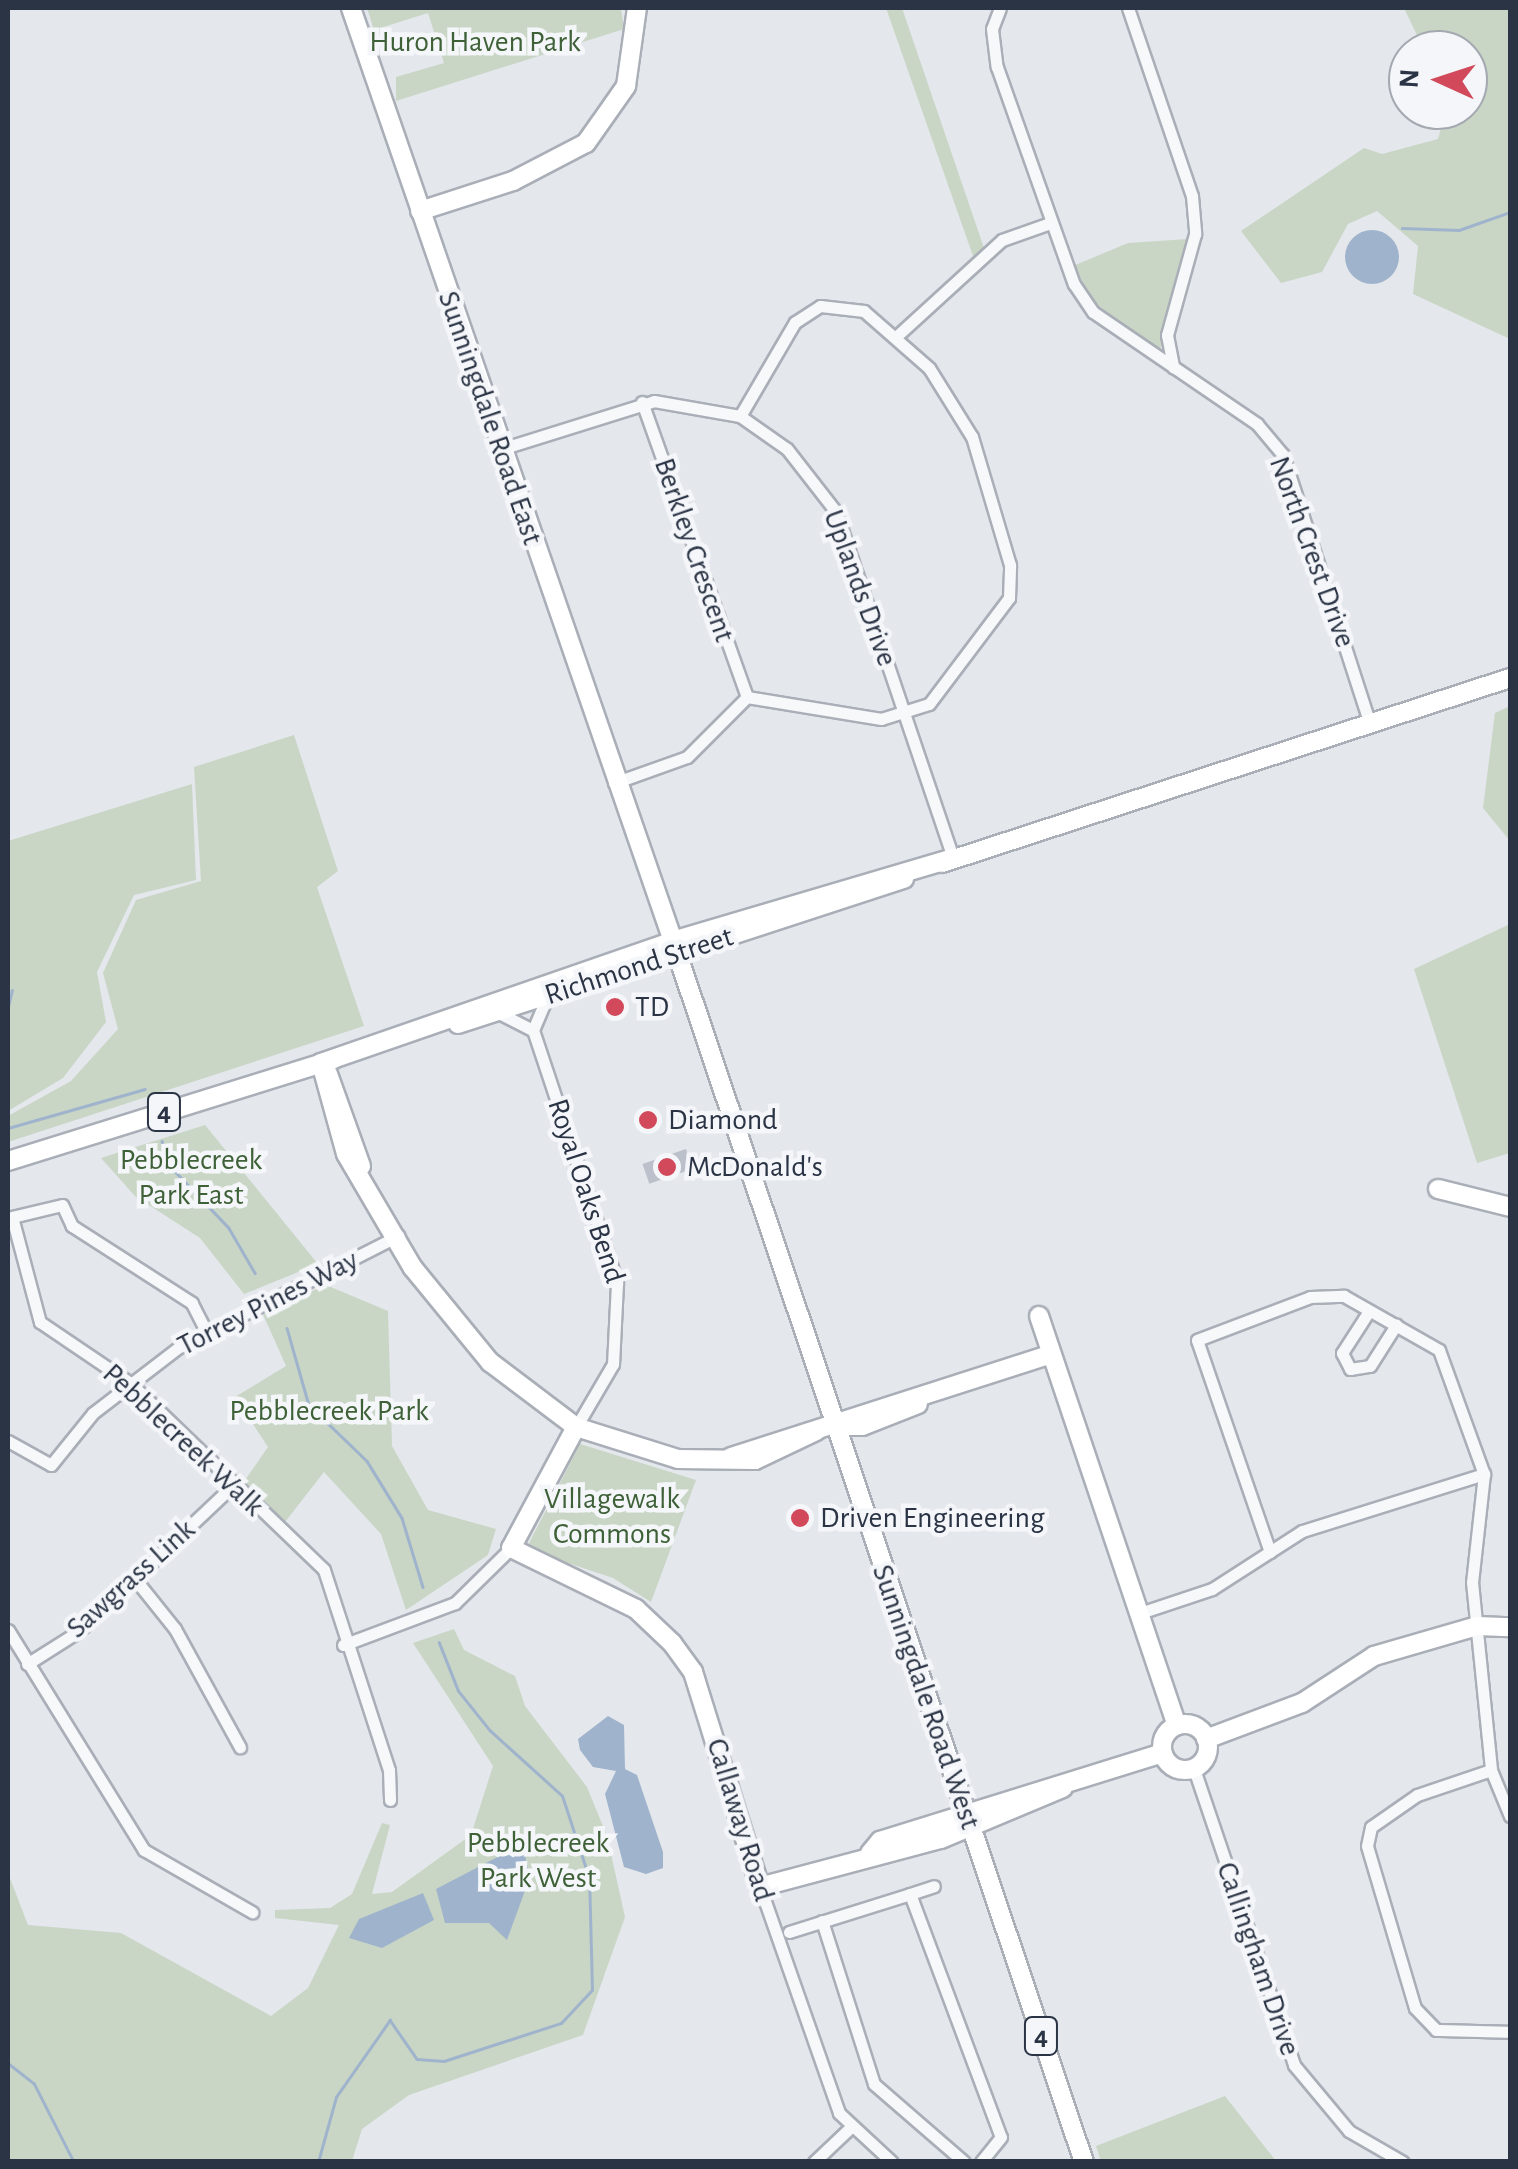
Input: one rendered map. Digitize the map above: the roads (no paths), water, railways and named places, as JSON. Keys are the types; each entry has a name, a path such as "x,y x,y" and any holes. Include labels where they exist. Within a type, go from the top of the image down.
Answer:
{"main road":[{"name":"Sunningdale Road East","path":"350,8 671,949"},
{"path":"420,211 514,181 586,142 626,86 638,8"},
{"name":"Richmond Street","path":"321,1064 1510,678"},
{"name":"Richmond Street","path":"8,1161 548,995 671,949"},
{"name":"Sunningdale Road West","path":"671,949 769,1231 824,1428 968,1821 1084,2162"},
{"path":"321,1064 361,1166 398,1236 490,1362 576,1427 678,1459 732,1458 824,1428 862,1426 935,1392 1051,1354"},
{"path":"1438,1189 1510,1206"},
{"path":"760,1887 870,1853 880,1841 968,1821 1163,1754 1177,1726 1136,1614 1039,1316"},
{"name":"Royal Oaks Bend","path":"511,1548 576,1427"},
{"name":"Callaway Road","path":"511,1548 636,1609 672,1643 693,1672 760,1887"},
{"path":"1177,1726 1206,1738 1302,1703 1374,1656 1477,1626 1510,1627"},
{"path":"1163,1754 1178,1769 1194,1768 1206,1738"}],"street":[{"name":"North Crest Drive","path":"1000,8 997,67 1050,224 1093,312 1257,424 1282,455 1370,724"},
{"path":"1128,8 1192,196 1195,234 1167,335 1174,367"},
{"path":"898,334 1002,240 1050,224"},
{"path":"614,783 686,757 747,698 882,719 930,704 993,630 1009,598 1010,565 972,438 898,334 844,303 820,306 777,346 740,416"},
{"name":"Uplands Drive","path":"500,448 642,402 740,416 787,449 836,512 953,858"},
{"name":"Berkley Crescent","path":"642,402 747,698"},
{"path":"494,1012 533,1030 548,995"},
{"name":"Royal Oaks Bend","path":"533,1030 620,1303 613,1364 576,1427"},
{"name":"Pebblecreek Walk","path":"207,1333 182,1294 72,1226 62,1205 17,1210 10,1228 40,1322 130,1383 230,1488 324,1570 344,1645 390,1770 390,1800"},
{"name":"Torrey Pines Way","path":"8,1441 52,1466 130,1383 207,1333 398,1236"},
{"path":"1270,1552 1196,1340 1310,1297 1344,1296 1438,1350 1484,1474 1477,1626 1491,1770 1510,1816"},
{"path":"1368,1311 1342,1352 1350,1369 1370,1366 1396,1325"},
{"path":"1136,1614 1212,1589 1302,1531 1484,1474"},
{"name":"Sawgrass Link","path":"27,1664 135,1580 230,1488"},
{"name":"Royal Oaks Bend","path":"344,1645 456,1603 511,1548"},
{"path":"135,1580 175,1629 240,1746"},
{"path":"8,1630 144,1850 252,1912"},
{"name":"Callingham Drive","path":"1194,1768 1294,2065 1349,2131 1403,2162"},
{"path":"1491,1770 1417,1795 1370,1827 1367,1846 1415,2008 1436,2030 1510,2032"},
{"path":"788,1932 934,1886"},
{"name":"Callaway Road","path":"760,1887 825,2078 852,2126 892,2162"},
{"path":"910,1894 1001,2137 981,2162"},
{"path":"822,1922 874,2084 964,2162"},
{"path":"814,2162 852,2126"}],"water":[{"path":"1372,230 1391,238 1399,257 1391,276 1372,284 1353,276 1345,257 1353,238"},
{"path":"608,1716 624,1725 625,1769 637,1775 663,1852 663,1868 646,1874 624,1867 605,1794 616,1771 593,1767 580,1750 578,1739"},
{"path":"509,1851 525,1855 530,1877 507,1940 489,1923 445,1923 436,1889"},
{"path":"423,1893 434,1920 382,1948 349,1938 359,1919"}],"waterway":[{"path":"1402,228 1459,230 1510,212"},
{"path":"8,1007 12,990"},
{"path":"8,1128 145,1089"},
{"path":"162,1141 171,1167 229,1228 255,1273"},
{"path":"287,1328 309,1405 367,1461 402,1518 423,1587"},
{"path":"318,2162 336,2097 390,2020 417,2059 444,2061 561,2023 592,1990 589,1878 562,1796 490,1731 458,1691 439,1643"},
{"path":"8,2063 34,2083 74,2162"}],"place":[{"name":"TD","path":"615,1007"},
{"name":"Diamond","path":"648,1120"},
{"name":"McDonald's","path":"667,1167"},
{"name":"Driven Engineering","path":"800,1518"}],"park label":[{"name":"Huron Haven Park","path":"475,42"},
{"name":"Pebblecreek Park East","path":"191,1177"},
{"name":"Pebblecreek Park","path":"329,1411"},
{"name":"Villagewalk Commons","path":"612,1516"},
{"name":"Pebblecreek Park West","path":"538,1860"}]}
